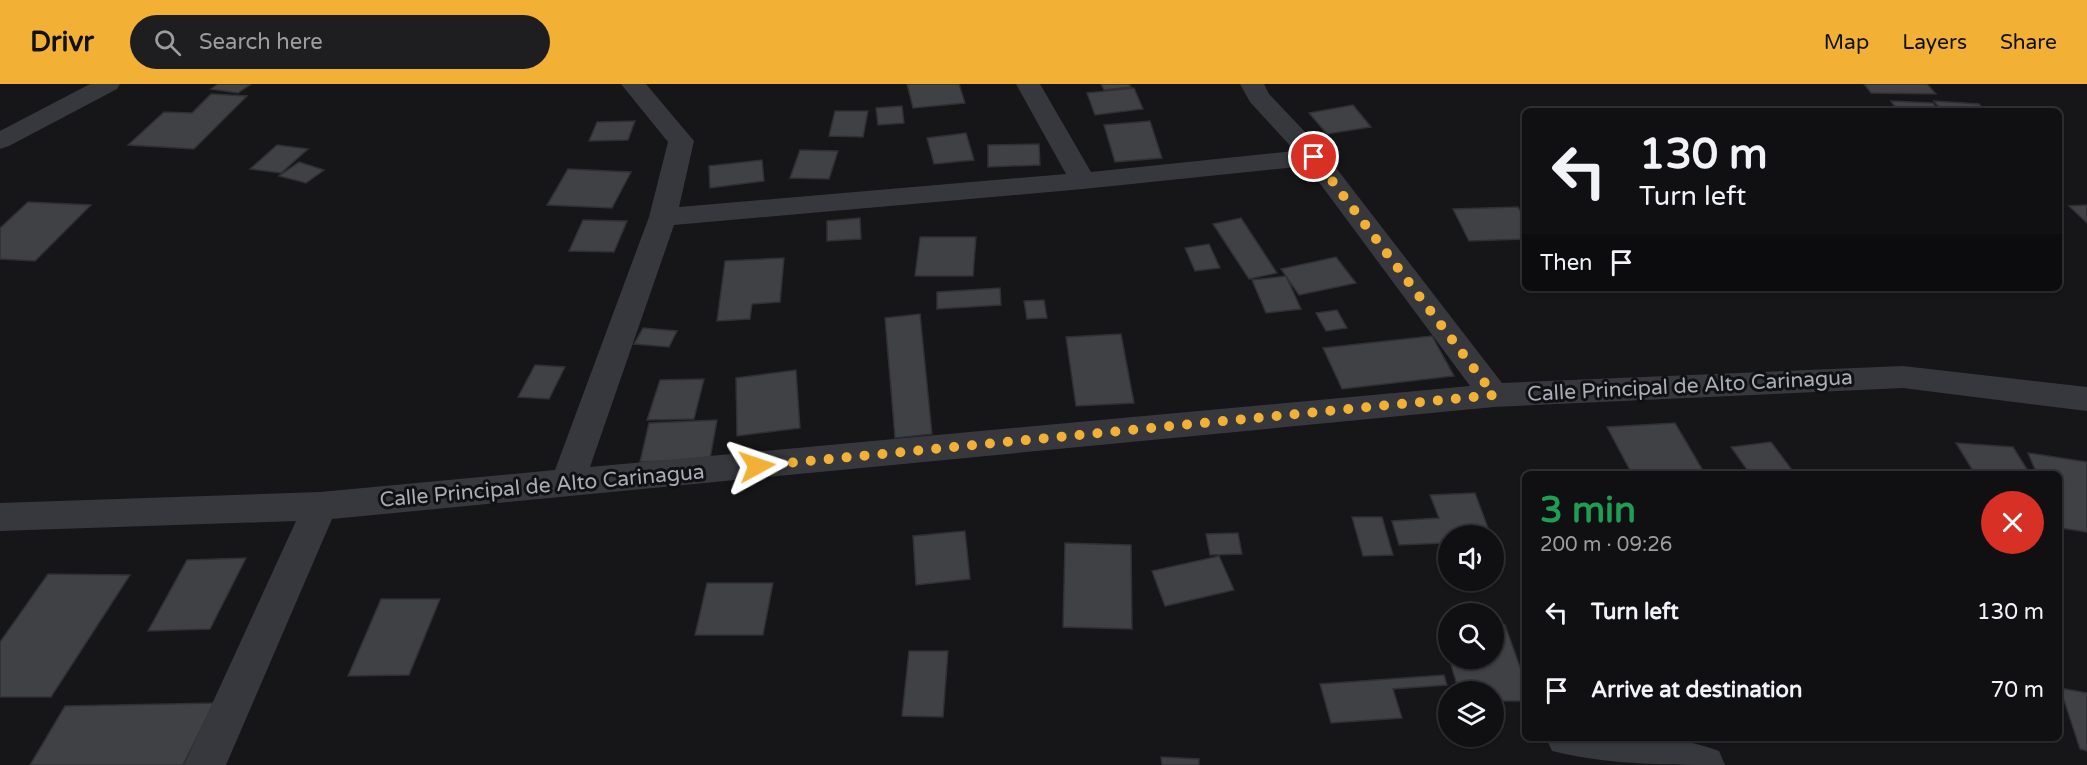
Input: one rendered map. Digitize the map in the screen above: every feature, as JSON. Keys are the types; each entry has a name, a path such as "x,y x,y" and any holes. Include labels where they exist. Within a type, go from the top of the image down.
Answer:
{"street":[{"path":"0,141 108,84"},
{"path":"567,484 663,217 681,141 633,84"},
{"path":"1028,84 1083,181"},
{"path":"1252,84 1260,97 1314,157 1494,395"},
{"path":"663,217 1083,181 1314,157"},
{"name":"Calle Principal de Alto Carinagua","path":"0,517 320,506 1494,395 1902,377 2087,399"},
{"path":"204,765 320,506"},
{"path":"1582,741 1704,765"}],"building":[{"path":"218,84 251,84 238,93 211,89"},
{"path":"907,84 959,84 965,103 913,108"},
{"path":"1101,84 1129,84 1131,87 1104,90"},
{"path":"1864,84 1927,84 1936,94 1871,93"},
{"path":"1134,88 1143,109 1095,115 1087,93"},
{"path":"211,94 247,96 194,149 128,145 164,112 192,113"},
{"path":"1891,101 1933,103 1936,108 1896,108"},
{"path":"1934,101 1979,104 1982,108 1940,108"},
{"path":"1353,105 1371,127 1327,134 1309,113"},
{"path":"902,106 904,123 878,125 876,108"},
{"path":"835,111 868,111 863,137 829,136"},
{"path":"635,121 628,140 589,141 597,122"},
{"path":"1150,121 1162,158 1115,162 1104,125"},
{"path":"966,133 974,160 934,164 927,138"},
{"path":"1039,144 1040,165 988,167 988,145"},
{"path":"277,145 308,149 281,173 250,169"},
{"path":"800,150 838,151 829,179 790,178"},
{"path":"762,160 764,181 710,188 709,166"},
{"path":"299,162 324,170 306,183 279,176"},
{"path":"568,169 631,172 612,208 547,205"},
{"path":"28,202 91,205 35,261 0,259 0,228"},
{"path":"2087,205 2087,223 2069,206"},
{"path":"1518,207 1522,214 1522,239 1469,241 1453,209"},
{"path":"860,218 861,239 827,241 827,221"},
{"path":"1241,218 1277,273 1249,279 1213,224"},
{"path":"583,220 627,221 614,252 569,251"},
{"path":"920,237 976,237 973,276 915,276"},
{"path":"1209,244 1220,268 1195,271 1185,248"},
{"path":"1336,257 1356,283 1299,295 1281,269"},
{"path":"784,258 780,302 752,304 750,319 717,321 725,261"},
{"path":"1286,276 1301,309 1266,313 1252,280"},
{"path":"1000,288 1001,305 937,309 937,292"},
{"path":"1044,300 1047,318 1027,319 1024,301"},
{"path":"1337,310 1347,328 1326,331 1316,313"},
{"path":"920,314 932,434 895,438 885,318"},
{"path":"643,328 677,331 669,347 634,344"},
{"path":"1121,334 1134,403 1076,406 1066,337"},
{"path":"1432,336 1454,376 1342,389 1323,348"},
{"path":"535,365 565,367 549,399 518,397"},
{"path":"796,370 800,428 737,436 736,378"},
{"path":"704,379 694,419 647,420 660,380"},
{"path":"717,420 710,459 640,462 649,423"},
{"path":"1675,423 1703,471 1630,471 1607,427"},
{"path":"1771,442 1793,471 1748,471 1731,447"},
{"path":"1956,443 2013,447 2028,471 1973,471"},
{"path":"2028,453 2087,462 2087,532 2062,528 2062,471 2036,471"},
{"path":"1475,493 1487,525 1438,525 1438,543 1399,545 1392,521 1439,518 1430,495"},
{"path":"1352,517 1382,517 1393,555 1363,556"},
{"path":"965,531 970,579 916,585 913,536"},
{"path":"1238,533 1242,554 1210,555 1206,534"},
{"path":"1065,543 1131,545 1132,629 1063,627"},
{"path":"1219,556 1234,590 1165,606 1152,571"},
{"path":"246,558 210,629 148,631 187,560"},
{"path":"48,574 130,575 51,697 0,697 0,642"},
{"path":"707,583 773,583 763,635 695,635"},
{"path":"381,599 440,599 409,675 348,676"},
{"path":"1505,625 1522,673 1522,701 1504,701 1504,681 1456,681 1452,669 1504,669"},
{"path":"909,651 948,651 943,717 902,716"},
{"path":"1444,675 1446,681 1438,681 1438,686 1393,689 1402,718 1331,723 1320,684"},
{"path":"2062,688 2087,693 2087,751 2080,749"},
{"path":"214,703 183,765 30,765 65,706"},
{"path":"1161,757 1199,759 1199,765 1162,765"}],"route":[{"path":"757,466 1494,395 1314,157"}]}
